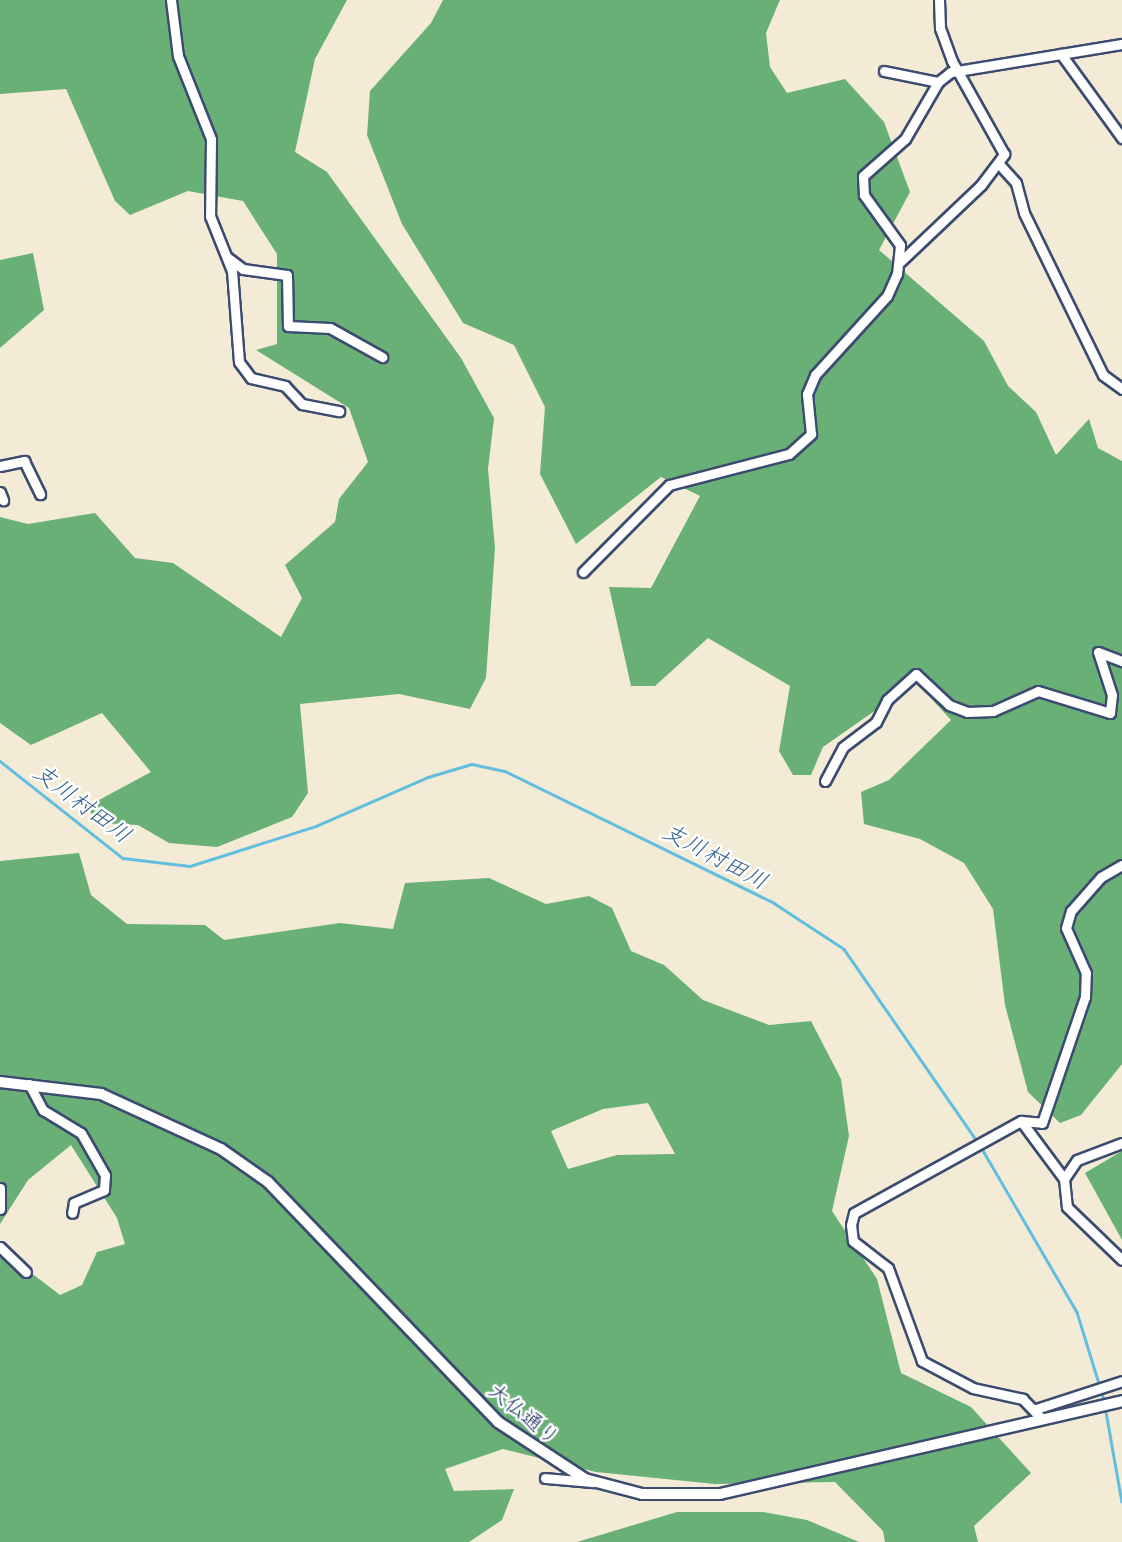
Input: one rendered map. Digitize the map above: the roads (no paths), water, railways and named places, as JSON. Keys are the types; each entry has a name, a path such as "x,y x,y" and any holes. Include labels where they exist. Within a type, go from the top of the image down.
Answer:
{"street":[{"path":"171,0 178,56 211,139 210,216 226,256 246,374 285,386 309,407 339,411"},
{"path":"900,262 999,164 1004,154 1000,141 940,28 939,0"},
{"path":"583,572 669,485 803,445 813,424 807,394 815,375 887,296 900,262 900,245 864,195 863,176 905,139 938,82 960,70 1122,44"},
{"path":"1061,54 1122,138"},
{"path":"884,71 938,82"},
{"path":"999,164 1016,183 1024,213 1102,376 1122,389"},
{"path":"226,256 243,269 287,275 288,326 330,328 382,358"},
{"path":"0,466 24,461 40,494"},
{"path":"825,781 843,747 876,722 887,700 916,674 948,705 967,712 1002,708 1038,691 1110,713 1112,695 1098,652 1122,661"},
{"path":"1122,865 1101,877 1071,911 1066,929 1086,973 1085,997 1042,1124 1021,1121 854,1213 851,1232 888,1268 922,1361 973,1388 1023,1399 1039,1414 1088,1392 1122,1381"},
{"name":"大仏通り","path":"0,1082 101,1094 221,1149 268,1182 498,1422 544,1457 593,1482 642,1494 720,1494 1039,1414 1089,1409 1119,1401"},
{"path":"29,1084 43,1110 81,1133 105,1175 104,1190 74,1203 72,1213"},
{"path":"1021,1121 1064,1179 1067,1207 1122,1260"},
{"path":"1064,1179 1077,1160 1122,1143"},
{"path":"0,1188 0,1209"},
{"path":"0,1247 26,1272"},
{"path":"545,1478 593,1482"}],"waterway":[{"name":"支川村田川","path":"0,761 123,858 190,866 316,826 428,777 472,764 505,771 774,903 844,949 977,1141"},
{"name":"支川村田川","path":"981,1147 1077,1312 1104,1400"},
{"name":"支川村田川","path":"1105,1406 1122,1502"}]}
